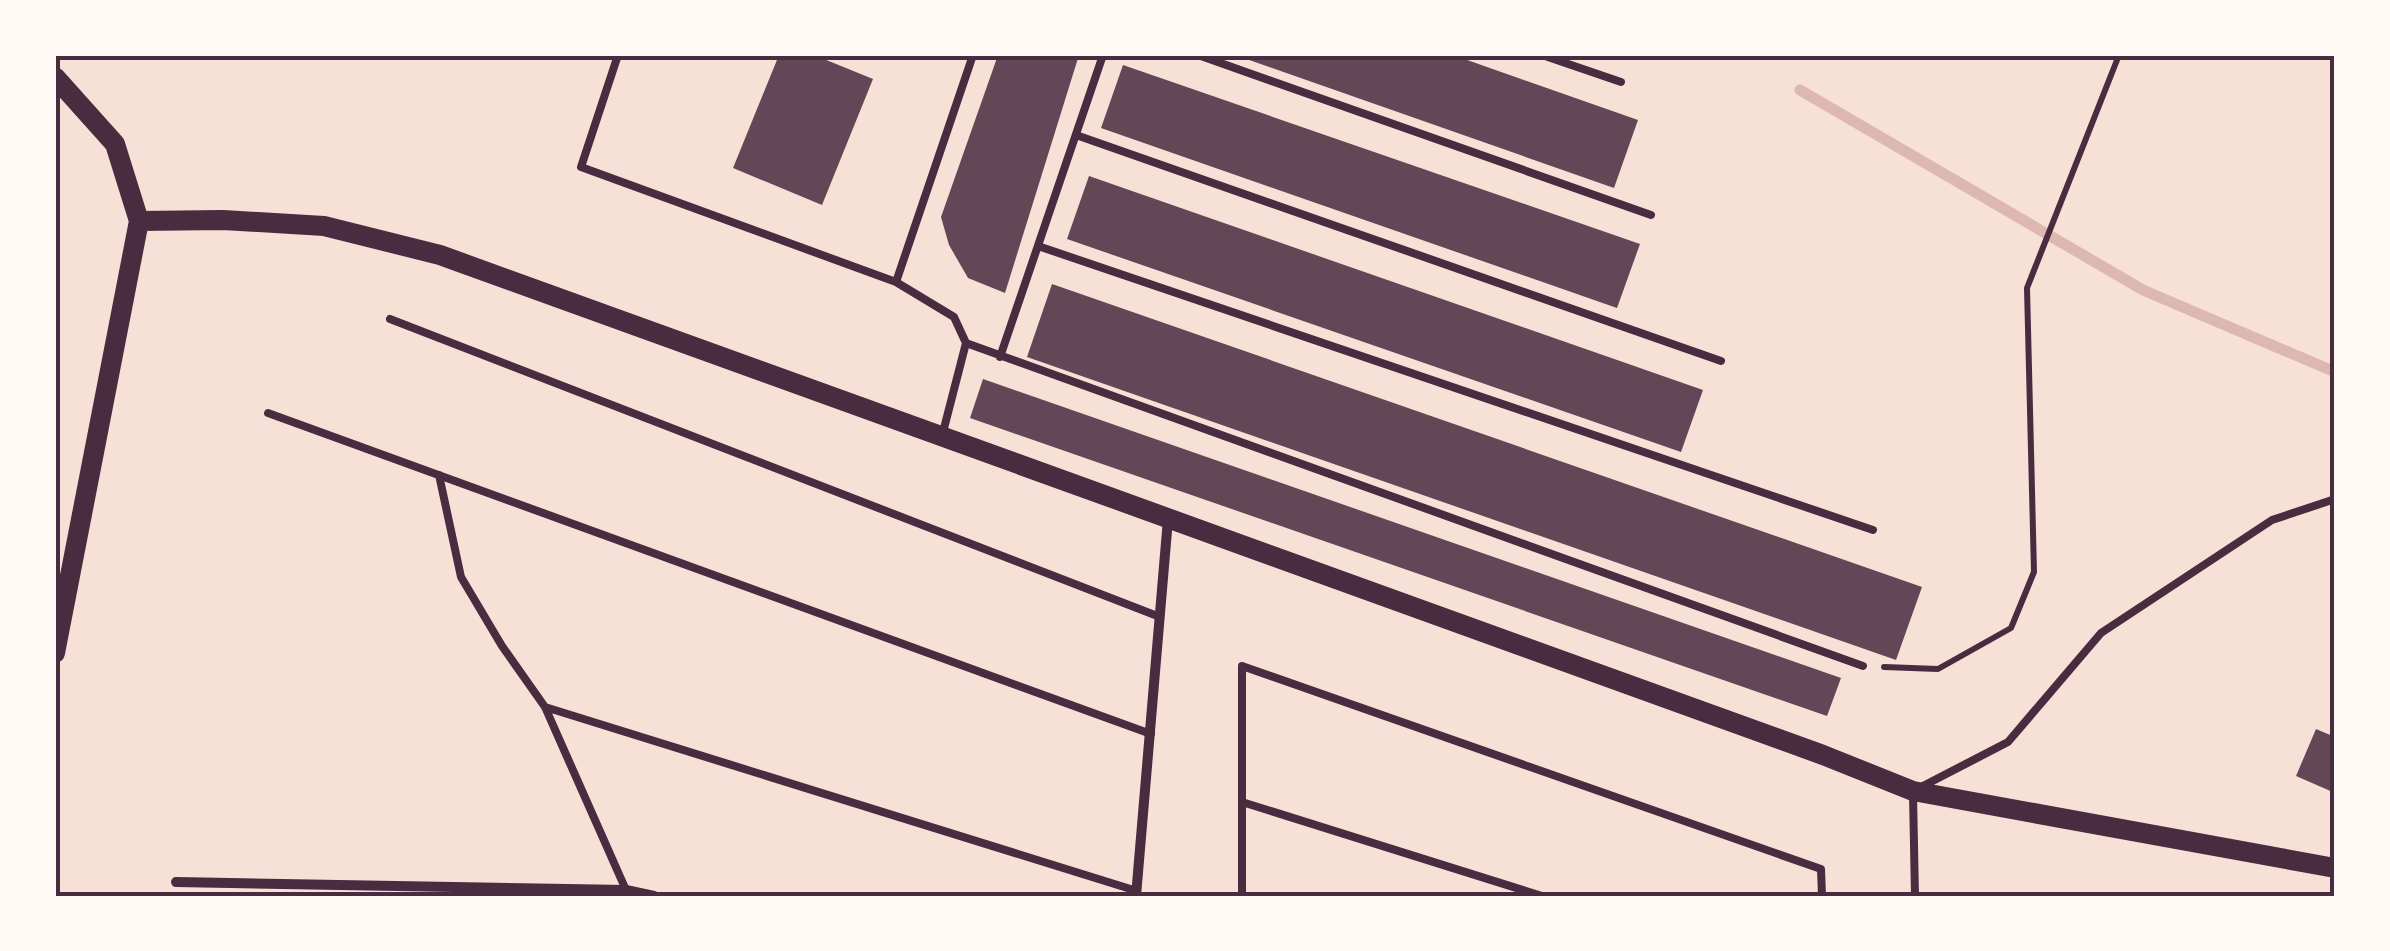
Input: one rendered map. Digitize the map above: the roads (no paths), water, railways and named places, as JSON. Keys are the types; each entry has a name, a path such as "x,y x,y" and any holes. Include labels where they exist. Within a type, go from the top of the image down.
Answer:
{"main road":[{"path":"55,77 115,144 139,221 55,653"},
{"path":"139,221 222,220 324,226 440,255 1824,755 1913,791 2335,868"}],"street":[{"path":"1137,893 1168,518"},
{"path":"176,882 626,890 654,896"}],"lane":[{"path":"618,55 581,167 896,282 954,317 966,343 942,436"},
{"path":"1000,357 1103,55"},
{"path":"1198,55 1651,215"},
{"path":"1542,55 1621,82"},
{"path":"896,282 970,56"},
{"path":"1076,135 1721,361"},
{"path":"1038,246 1873,530"},
{"path":"390,319 1160,617"},
{"path":"966,343 1863,666"},
{"path":"268,413 1151,734"},
{"path":"439,475 460,577 545,708 626,890"},
{"path":"1915,896 1913,791 2008,742 2102,633 2272,520 2335,499"},
{"path":"1242,896 1242,666 1821,868 1822,896"},
{"path":"545,708 1137,893"},
{"path":"1242,802 1542,896"}],"waterway":[{"path":"1800,90 2143,290 2335,372"}]}
